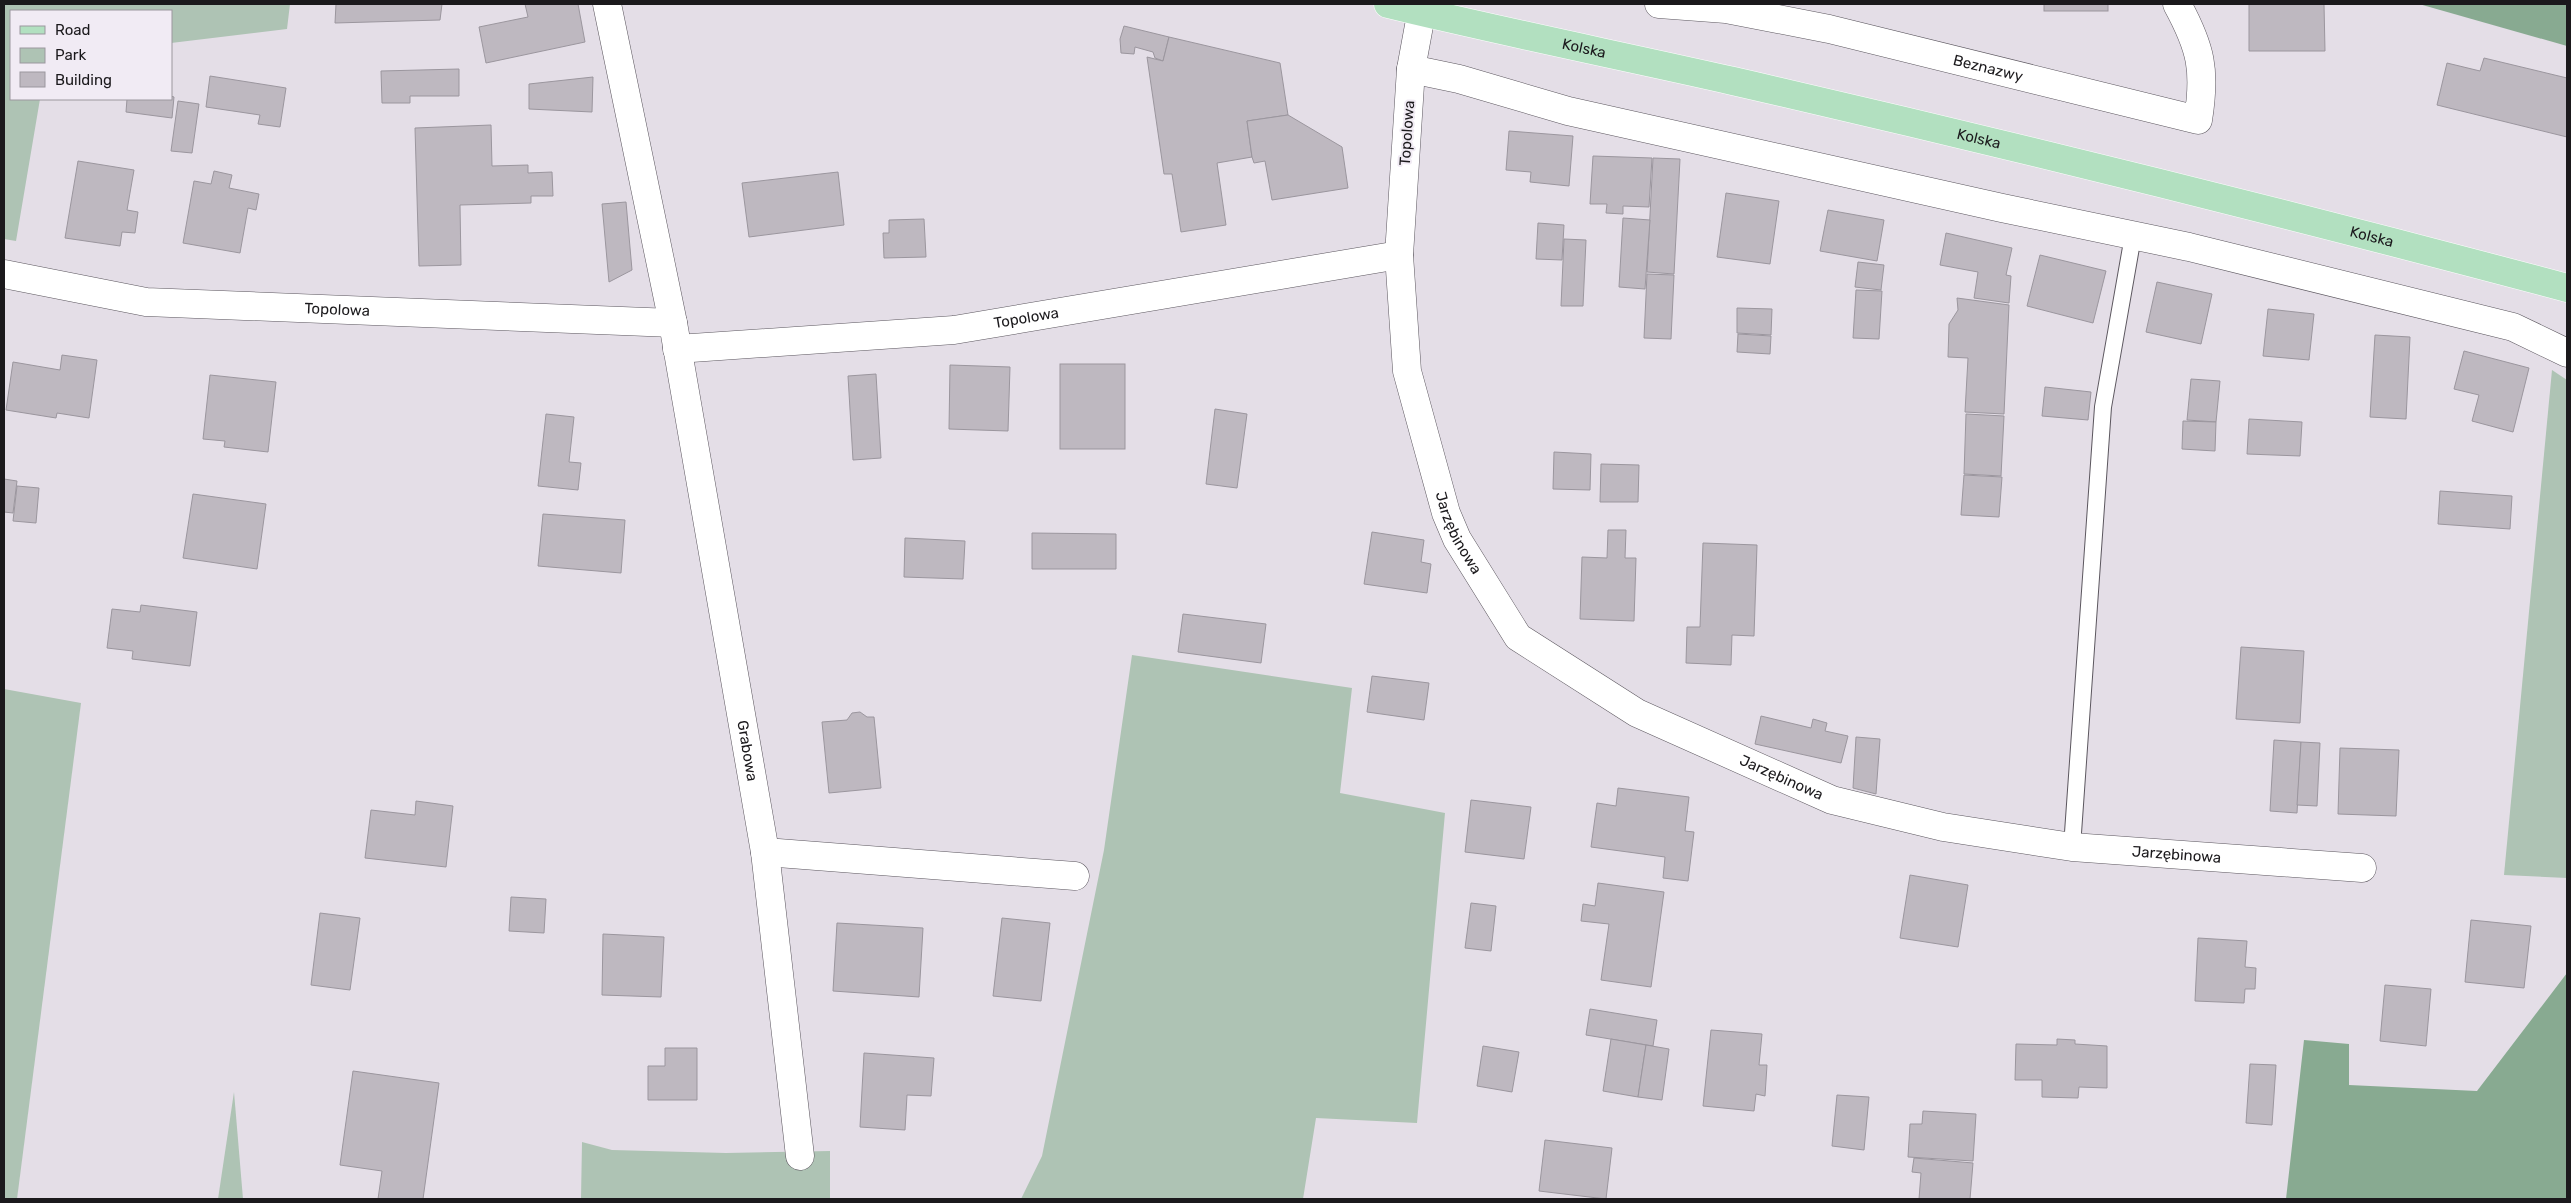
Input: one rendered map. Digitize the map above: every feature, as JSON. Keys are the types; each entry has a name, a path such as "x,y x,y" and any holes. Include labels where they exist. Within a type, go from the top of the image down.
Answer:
{"main road":[{"name":"Kolska","path":"1388,4 1422,8 2134,175 2222,200 2567,288"}],"street":[{"path":"608,4 675,336"},
{"name":"Beznazwy","path":"1659,4 1726,9 1829,29 2198,120 2202,92 2202,66 2189,25 2177,4"},
{"name":"Topolowa","path":"1407,370 1399,255 1412,69 1422,8"},
{"path":"1412,69 1459,79 1568,111 2132,236 2513,327 2567,353"},
{"name":"Topolowa","path":"4,274 146,302 675,336 954,330 1399,255"},
{"name":"Grabowa","path":"675,336 765,852 800,1156"},
{"name":"Jarzębinowa","path":"1407,370 1450,521 1457,539 1518,637 1637,713 1832,800 1943,826 2072,847 2362,868"},
{"path":"765,852 1075,876"}],"lane":[{"path":"2072,847 2103,407 2132,236"}],"green space":[{"path":"4,4 290,4 287,29 172,43 172,10 10,10 10,100 40,100 16,241 4,239"},
{"path":"2419,4 2567,4 2567,46"},
{"path":"2552,370 2567,380 2567,878 2504,875"},
{"path":"1132,655 1352,688 1340,793 1445,813 1417,1123 1316,1118 1303,1199 1021,1199 1042,1156 1104,850"},
{"path":"4,689 81,703 17,1199 4,1199"},
{"path":"2567,973 2567,1199 2286,1199 2304,1040 2349,1044 2349,1085 2477,1091"},
{"path":"234,1092 243,1199 218,1199"},
{"path":"582,1142 612,1150 726,1153 830,1151 830,1199 581,1199"}],"building":[{"path":"336,4 442,4 440,20 335,23"},
{"path":"525,4 578,4 585,42 486,63 479,27 528,17"},
{"path":"2044,4 2108,4 2108,11 2044,11"},
{"path":"2249,4 2324,4 2325,51 2249,51"},
{"path":"1124,26 1169,37 1163,61 1155,58 1153,52 1135,47 1134,54 1121,53 1120,39"},
{"path":"1169,37 1280,63 1288,115 1247,121 1252,157 1217,163 1226,225 1181,232 1172,174 1164,174 1147,57 1163,61"},
{"path":"2484,58 2567,78 2567,137 2437,105 2447,63 2480,71"},
{"path":"459,69 459,96 410,96 410,103 382,103 381,71"},
{"path":"210,76 286,88 280,127 258,124 260,115 206,107"},
{"path":"593,77 592,112 529,109 529,84"},
{"path":"172,96 174,97 172,118 126,112 127,100 172,100"},
{"path":"178,101 199,104 192,153 171,151"},
{"path":"1288,115 1342,147 1348,188 1272,200 1265,161 1254,163 1252,157 1247,121"},
{"path":"491,125 492,166 528,165 528,173 552,172 553,196 531,196 531,203 460,205 461,265 419,266 415,128"},
{"path":"1509,131 1573,136 1569,186 1530,182 1531,172 1506,170"},
{"path":"1593,156 1652,158 1649,207 1623,206 1623,214 1606,213 1607,204 1590,204"},
{"path":"1653,158 1680,159 1674,274 1647,272"},
{"path":"78,161 134,170 127,210 138,212 135,233 122,232 120,246 65,238"},
{"path":"214,171 232,175 229,188 259,194 256,210 248,208 240,253 183,243 194,181 211,184"},
{"path":"838,172 844,225 749,237 742,183"},
{"path":"1726,193 1779,201 1770,264 1717,257"},
{"path":"626,202 632,270 609,282 602,204"},
{"path":"1828,210 1884,220 1877,261 1820,251"},
{"path":"1623,218 1650,220 1645,289 1619,287"},
{"path":"924,219 926,257 884,258 883,233 889,233 889,220"},
{"path":"1538,223 1564,225 1562,260 1536,259"},
{"path":"1946,233 2012,248 2006,275 2011,276 2009,303 1974,298 1978,272 1940,265"},
{"path":"1564,239 1586,240 1583,306 1561,306"},
{"path":"2040,255 2106,271 2093,323 2027,306"},
{"path":"1858,262 1884,265 1881,290 1855,287"},
{"path":"1647,274 1674,275 1671,339 1644,338"},
{"path":"2157,282 2212,294 2201,344 2146,332"},
{"path":"1856,290 1882,291 1879,339 1853,338"},
{"path":"1957,298 2009,305 2004,414 1965,412 1968,358 1948,357 1949,324 1958,310"},
{"path":"1737,308 1772,309 1771,335 1737,333"},
{"path":"2268,309 2314,314 2309,360 2263,356"},
{"path":"1738,334 1771,336 1770,354 1737,352"},
{"path":"2375,335 2410,337 2406,419 2370,417"},
{"path":"2464,351 2529,368 2513,432 2472,421 2479,395 2454,389"},
{"path":"62,355 97,360 89,418 57,413 56,418 6,410 13,362 60,370"},
{"path":"1060,364 1125,364 1125,449 1060,449"},
{"path":"950,365 1010,367 1008,431 949,429"},
{"path":"876,374 881,458 853,460 848,376"},
{"path":"210,375 276,382 268,452 224,447 225,441 203,439"},
{"path":"2191,379 2220,381 2216,422 2187,420"},
{"path":"2045,387 2091,392 2088,420 2042,416"},
{"path":"1215,409 1247,414 1237,488 1206,484"},
{"path":"546,414 574,417 569,462 581,463 578,490 538,486"},
{"path":"1966,414 2004,416 2001,476 1964,474"},
{"path":"2249,419 2302,422 2300,456 2247,454"},
{"path":"2183,421 2216,422 2215,451 2182,449"},
{"path":"1554,452 1591,454 1590,490 1553,489"},
{"path":"1601,464 1639,465 1638,502 1600,502"},
{"path":"1964,475 2002,477 1999,517 1961,515"},
{"path":"4,479 17,481 13,513 4,512"},
{"path":"17,486 39,488 36,523 13,521"},
{"path":"2440,491 2512,496 2510,529 2438,524"},
{"path":"193,494 266,504 257,569 183,558"},
{"path":"543,514 625,520 621,573 538,566"},
{"path":"1608,530 1626,530 1625,558 1636,558 1634,621 1580,619 1582,557 1607,558"},
{"path":"1372,532 1424,540 1421,562 1431,564 1427,593 1364,584"},
{"path":"1032,533 1116,534 1116,569 1032,569"},
{"path":"905,538 965,541 963,579 904,577"},
{"path":"1703,543 1757,545 1754,636 1732,635 1731,665 1686,663 1687,627 1700,627"},
{"path":"141,605 197,612 190,666 132,659 133,651 107,648 112,609 140,612"},
{"path":"1183,614 1266,624 1261,663 1178,652"},
{"path":"2241,647 2304,651 2300,723 2236,719"},
{"path":"1372,676 1429,683 1424,720 1367,712"},
{"path":"860,712 867,717 874,717 881,788 829,793 822,722 847,720 852,713"},
{"path":"1761,716 1811,728 1813,719 1827,723 1825,731 1848,736 1841,763 1755,744"},
{"path":"1856,737 1880,739 1876,794 1853,788"},
{"path":"2274,740 2301,742 2297,813 2270,811"},
{"path":"2301,742 2320,743 2317,806 2297,805"},
{"path":"2340,748 2399,750 2396,816 2338,814"},
{"path":"1618,788 1689,797 1685,831 1694,832 1688,881 1663,878 1665,857 1591,847 1597,803 1616,806"},
{"path":"1471,800 1531,807 1524,859 1465,852"},
{"path":"416,801 453,806 446,867 365,858 371,810 415,815"},
{"path":"1910,875 1968,885 1958,947 1900,938"},
{"path":"1598,883 1664,892 1651,987 1601,980 1609,924 1581,921 1583,904 1595,906"},
{"path":"511,897 546,899 544,933 509,931"},
{"path":"1471,903 1496,906 1491,951 1465,948"},
{"path":"320,913 360,918 350,990 311,985"},
{"path":"1002,918 1050,923 1041,1001 993,996"},
{"path":"2471,920 2531,926 2524,988 2465,982"},
{"path":"837,923 923,928 919,997 833,991"},
{"path":"603,934 664,937 661,997 602,995"},
{"path":"2198,938 2247,941 2245,967 2256,968 2255,989 2245,989 2244,1003 2195,1001"},
{"path":"2385,985 2431,989 2426,1046 2380,1041"},
{"path":"1590,1009 1657,1020 1653,1046 1586,1035"},
{"path":"1711,1030 1762,1034 1759,1065 1767,1065 1765,1096 1756,1094 1754,1111 1703,1106"},
{"path":"1611,1039 1646,1045 1638,1097 1603,1091"},
{"path":"2057,1039 2075,1040 2075,1044 2107,1046 2107,1088 2079,1087 2078,1098 2042,1097 2042,1080 2015,1080 2016,1044 2057,1045"},
{"path":"1646,1045 1669,1049 1662,1100 1638,1097"},
{"path":"1483,1046 1519,1052 1512,1092 1477,1086"},
{"path":"665,1048 697,1048 697,1100 648,1100 648,1066 665,1066"},
{"path":"864,1053 934,1058 931,1096 907,1095 905,1130 860,1127"},
{"path":"2250,1064 2276,1065 2272,1125 2246,1123"},
{"path":"353,1071 439,1083 423,1199 378,1199 382,1171 340,1165"},
{"path":"1837,1095 1869,1097 1864,1150 1832,1146"},
{"path":"1923,1111 1976,1114 1973,1161 1908,1157 1910,1124 1922,1124"},
{"path":"1545,1140 1612,1148 1606,1199 1539,1191"},
{"path":"1914,1158 1973,1163 1970,1199 1919,1199 1921,1173 1912,1172"}]}
